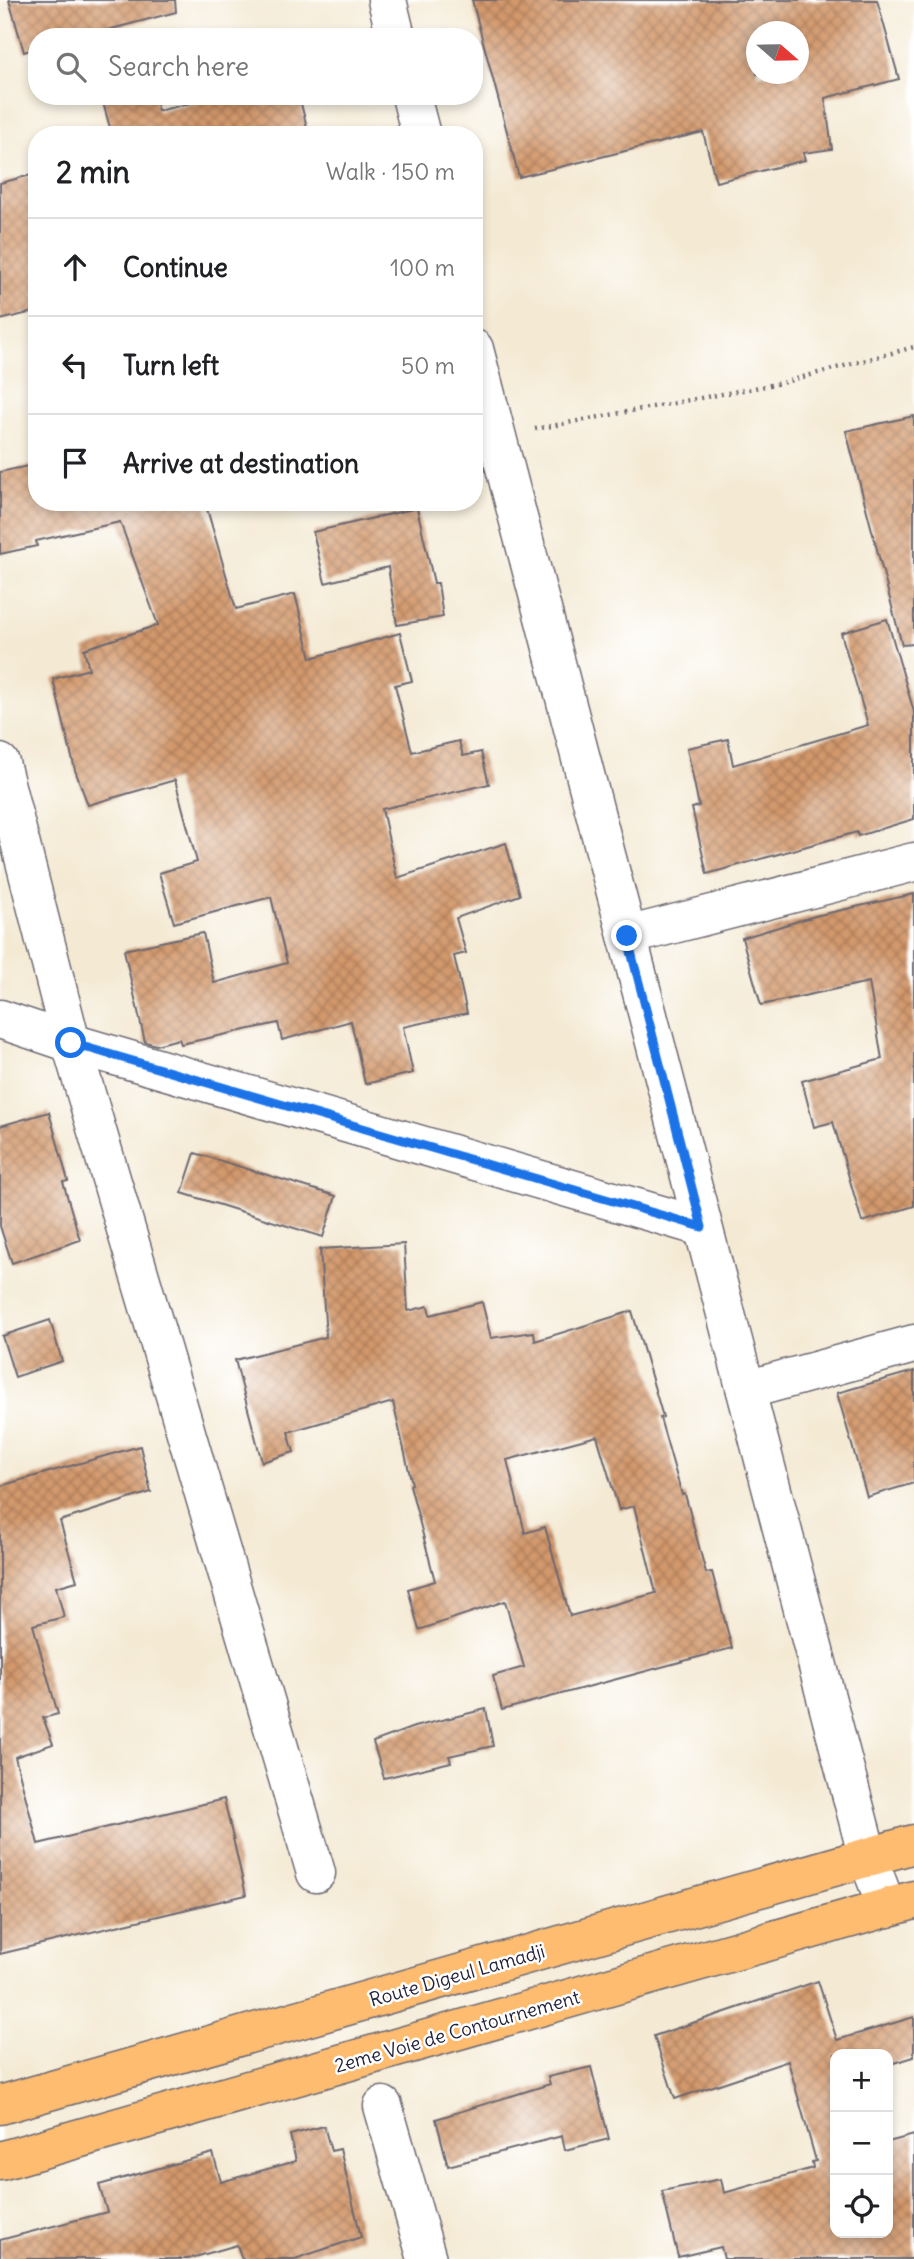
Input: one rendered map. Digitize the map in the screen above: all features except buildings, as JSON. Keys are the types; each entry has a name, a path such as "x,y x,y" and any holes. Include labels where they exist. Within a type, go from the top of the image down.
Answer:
{"main road":[{"name":"Route Digeul Lamadji","path":"0,2105 914,1844"},
{"name":"2eme Voie de Contournement","path":"0,2161 901,1904"}],"street":[{"path":"387,0 394,28"},
{"path":"413,105 419,126"},
{"path":"483,385 867,1858 901,1904"},
{"path":"0,763 71,1043 316,1873"},
{"path":"627,936 914,862"},
{"path":"0,1019 71,1043 702,1227"},
{"path":"746,1390 914,1344"},
{"path":"383,2106 427,2259"}],"path":[{"path":"496,436 781,383 914,346"}],"route":[{"path":"71,1043 702,1227 627,936"}]}
